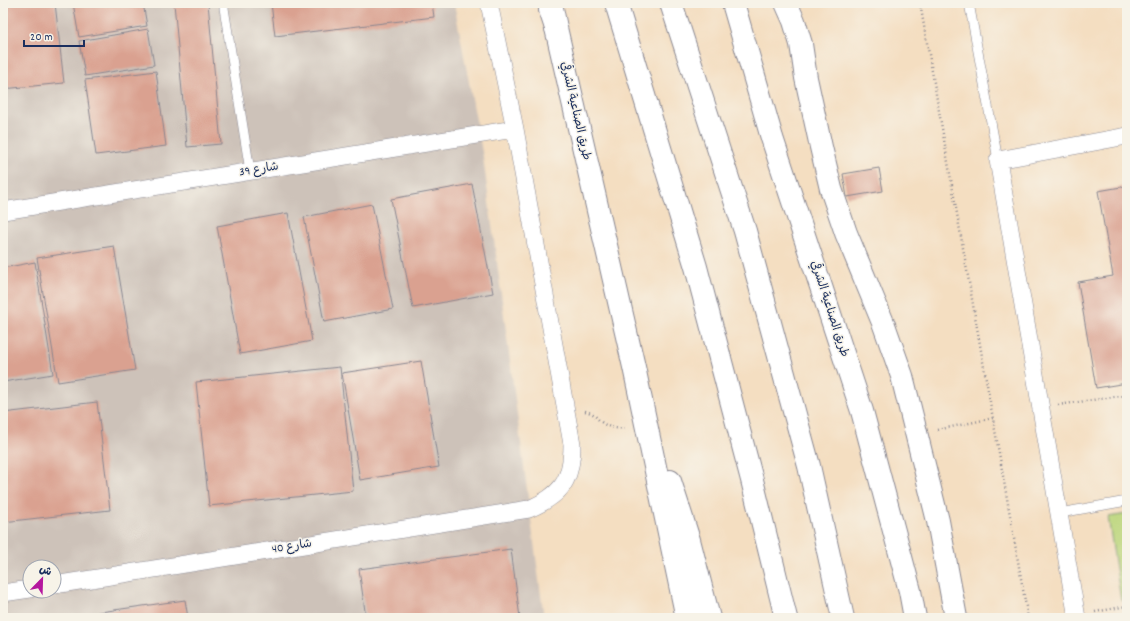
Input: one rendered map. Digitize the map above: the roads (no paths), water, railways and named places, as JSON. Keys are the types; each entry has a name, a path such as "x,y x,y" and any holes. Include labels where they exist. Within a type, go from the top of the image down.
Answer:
{"main road":[{"name":"طريق الصناعية الشرقي","path":"550,3 634,367 685,614"},
{"path":"616,3 696,267 752,480 786,618"},
{"path":"671,3 745,231 809,466 843,618"},
{"name":"طريق الصناعية الشرقي","path":"733,3 772,138 862,411 910,591 915,618"},
{"path":"786,3 794,21 801,44 806,78 820,147 831,189 846,233 884,325 902,376 938,521 956,618"},
{"path":"634,367 689,540 709,618"}],"street":[{"path":"489,3 515,129"},
{"name":"شارع 39","path":"3,211 515,129"},
{"name":"شارع 40","path":"62,584 529,509 545,502 558,492 568,477 572,461 572,444 515,129"},
{"path":"1077,617 998,160 1127,136"},
{"path":"3,593 22,590"}],"lane":[{"path":"969,3 998,160"},
{"path":"224,8 250,171"},
{"path":"1060,513 1127,501"}]}
